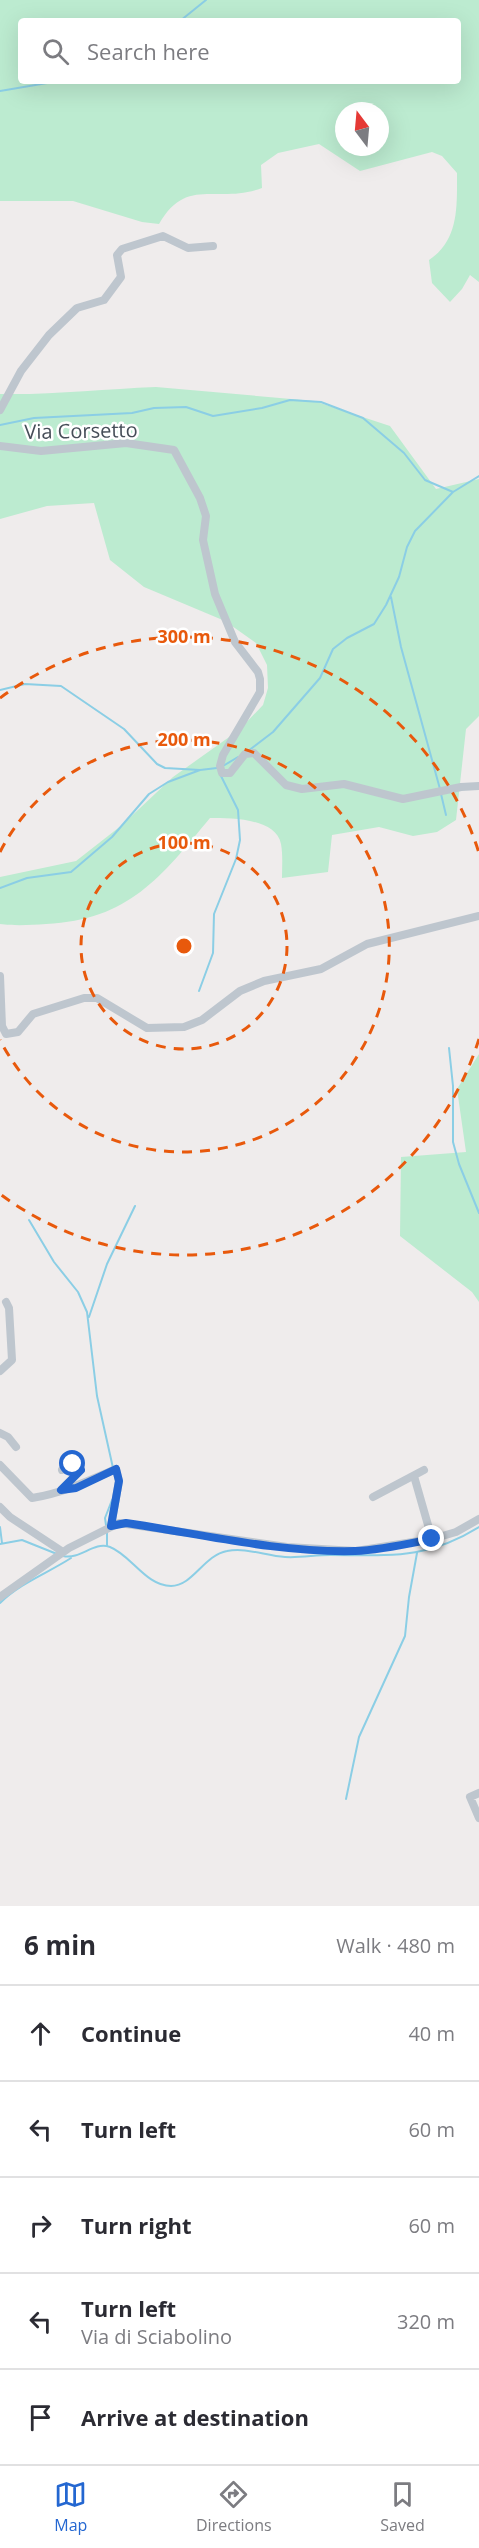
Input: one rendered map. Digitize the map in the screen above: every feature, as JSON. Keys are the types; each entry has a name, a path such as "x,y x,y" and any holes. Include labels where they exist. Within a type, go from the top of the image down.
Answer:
{"street":[{"name":"Via Corsetto","path":"0,410 21,371 49,335 77,308 104,300 121,277 117,255 122,249 163,236 188,248 213,246"},
{"name":"Via Corsetto","path":"0,446 40,451 126,443 174,450 200,498 206,516 203,540 215,594 235,642 258,672 260,679 260,692 221,768 230,773 246,754 254,753 286,785 302,789 344,784 403,799 461,787 479,786"},
{"path":"0,976 2,1026 6,1034 18,1032 33,1014 84,998 96,998 147,1028 177,1028 202,1020 235,995 264,981 324,968 367,944 479,916"},
{"path":"0,1371 12,1360 9,1308 6,1302"},
{"path":"0,1433 8,1437 16,1447"},
{"path":"61,1490 81,1470 79,1465 73,1464 62,1470"},
{"path":"0,1465 30,1497 76,1488 116,1469 119,1481 111,1526"},
{"path":"373,1497 424,1470"},
{"path":"414,1476 432,1539"},
{"path":"0,1507 10,1517 63,1552"},
{"path":"0,1597 63,1552 111,1526 126,1523 287,1547 336,1551 380,1548 432,1539 456,1532 479,1519"},
{"path":"479,1793 470,1797 479,1818"}],"green space":[{"path":"0,0 479,0 479,282 470,275 462,289 450,302 432,283 429,260 439,252 451,233 456,210 457,173 442,156 432,152 360,171 337,156 389,156 389,102 335,102 335,155 319,144 278,153 261,165 262,188 231,194 192,196 181,200 170,209 159,224 142,222 73,201 0,201"},
{"path":"156,387 314,401 390,426 436,489 479,479 479,716 466,729 456,820 437,832 413,836 379,827 332,835 328,872 282,878 281,844 271,829 252,821 210,818 158,876 141,892 121,904 100,914 75,921 29,925 0,924 0,877 76,861 122,825 173,777 239,730 263,705 268,688 267,665 256,643 225,621 144,587 110,560 94,503 47,506 0,519 0,394"},
{"path":"479,1054 479,1302 472,1292 400,1236 401,1157 466,1152 457,1089"}],"waterway":[{"path":"184,18 206,0"},
{"path":"0,91 41,84"},
{"path":"0,425 34,418 132,413 154,408 186,407 213,416 262,408 290,400 321,402 363,418 404,453 425,480 453,492"},
{"path":"248,751 273,732 320,678 333,649 347,638 374,624 399,577 407,547 415,531 453,492 479,476"},
{"path":"391,597 401,647 440,789"},
{"path":"0,690 25,684 61,686 124,729 157,764 165,768 200,770"},
{"path":"223,766 238,757"},
{"path":"0,888 27,878 71,872 112,837 149,794 168,782 200,770 217,768"},
{"path":"199,991 213,953 214,914 236,859 240,840 238,810 220,774"},
{"path":"441,794 446,815"},
{"path":"449,1048 453,1086 453,1142 459,1164 479,1213"},
{"path":"89,1317 107,1264 135,1206"},
{"path":"29,1220 54,1262 78,1292 87,1312 97,1396 113,1468"},
{"path":"106,1525 105,1518 112,1500"},
{"path":"0,1527 2,1543"},
{"path":"63,1556 69,1557 98,1546 110,1547 125,1556 146,1576 162,1585 171,1586 186,1581 212,1558 227,1551 241,1550 291,1557 389,1555 442,1545 479,1527"},
{"path":"107,1531 107,1546"},
{"path":"0,1544 22,1540 57,1554"},
{"path":"346,1799 359,1737 405,1636 417,1553"},
{"path":"0,1603 25,1584 71,1558"}],"route":[{"path":"73,1464 79,1465 81,1470 61,1490 76,1488 116,1469 119,1481 111,1526 126,1523 287,1547 336,1551 356,1551 432,1539"}]}
